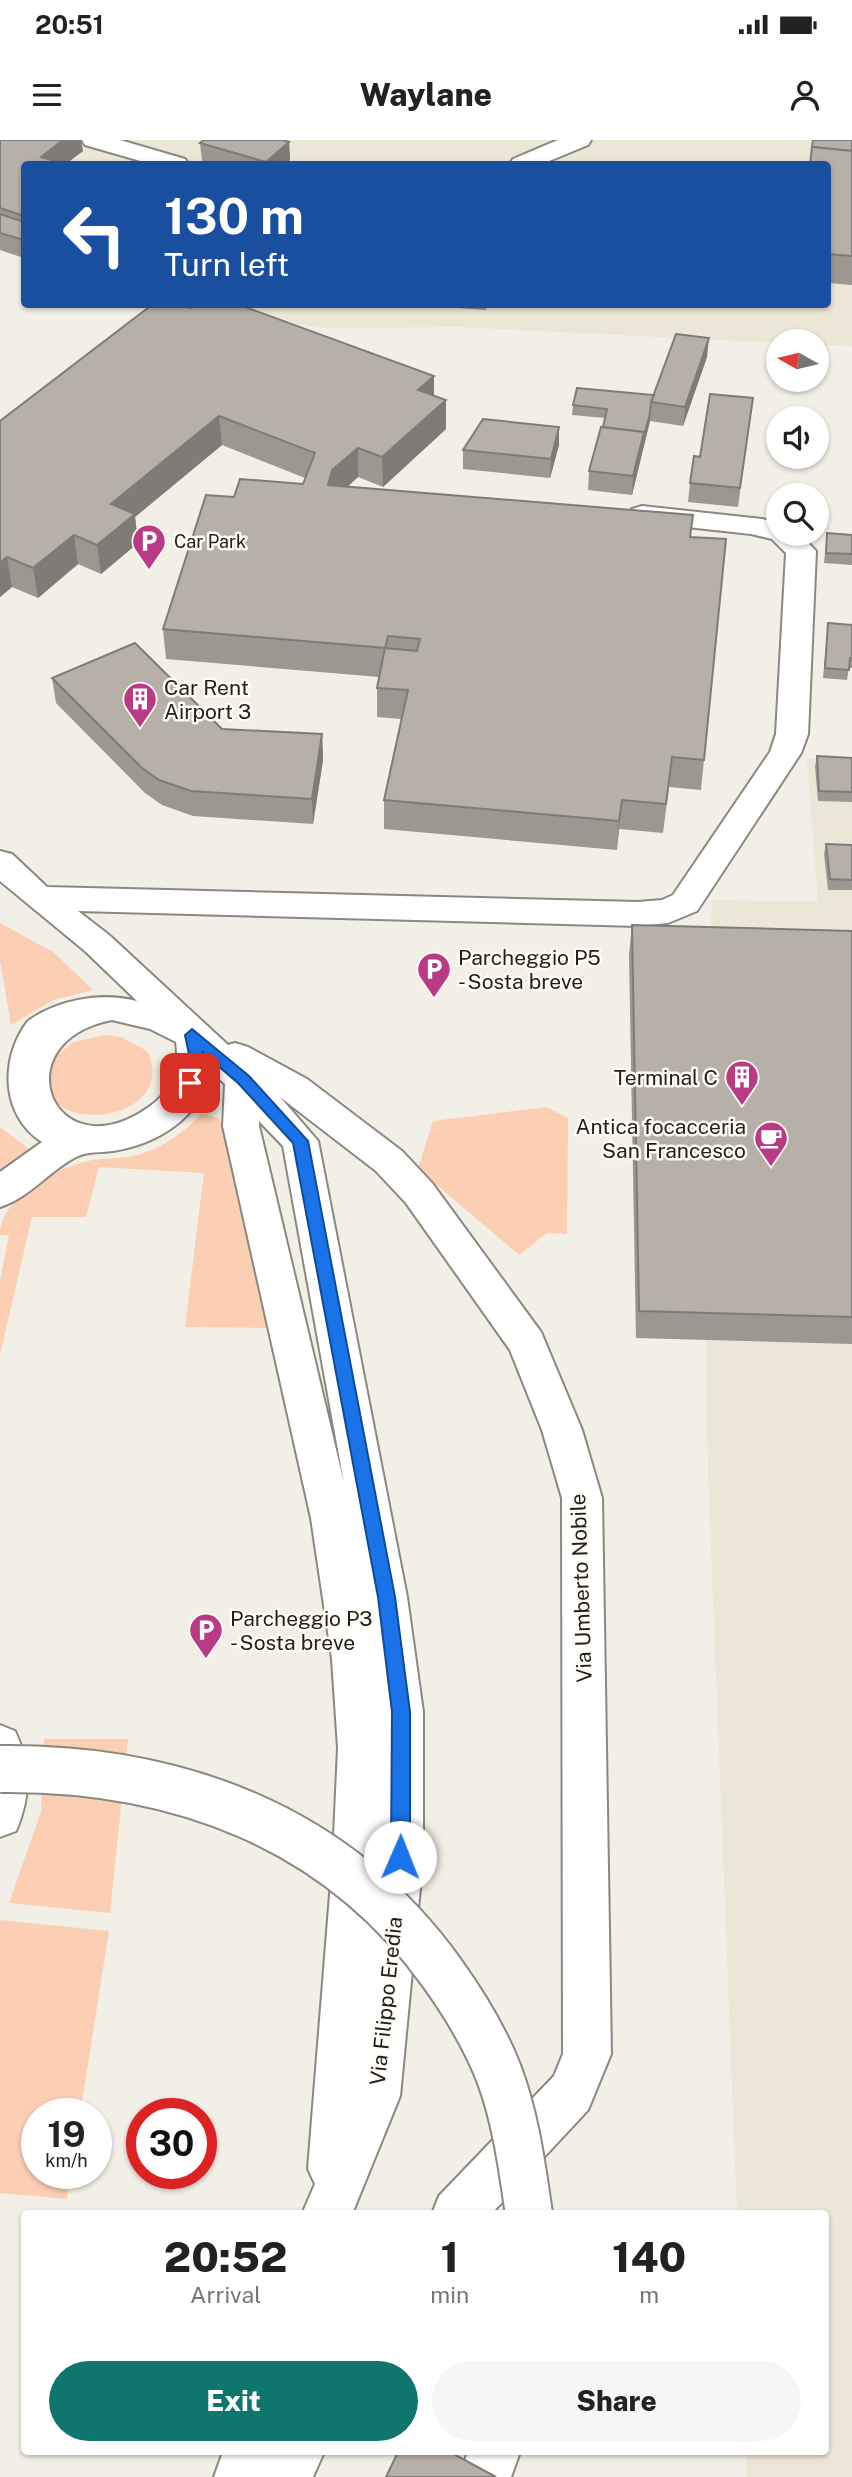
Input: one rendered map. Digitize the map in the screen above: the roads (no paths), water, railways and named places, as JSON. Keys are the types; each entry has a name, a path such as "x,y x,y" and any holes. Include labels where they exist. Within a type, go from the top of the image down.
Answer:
{"street":[{"path":"94,140 166,161"},
{"path":"529,161 579,140"},
{"path":"614,512 752,525 766,529"},
{"path":"39,898 638,914 685,903 777,765 792,734 802,571 801,551 795,546"},
{"path":"0,862 39,898 97,943 243,1080 241,1125 332,1518 353,1659 360,1748 348,1997 328,2208"},
{"path":"112,1007 160,1019 192,1035 197,1059 190,1083 178,1104 157,1122 133,1133 107,1138 81,1138 61,1133 37,1121 5,1089 19,1056 31,1039 56,1021 77,1012 112,1007"},
{"name":"Via Umberto Nobile","path":"192,1035 294,1088 389,1161 419,1193 527,1343 562,1430 582,1498 587,2054 571,2092 461,2210"},
{"path":"0,1193 46,1156 81,1138"},
{"path":"0,1745 6,1761 6,1788 0,1816"},
{"path":"0,1769 72,1770 159,1785 223,1802 284,1829 340,1864 391,1909 436,1961 474,2021 503,2088 522,2160 528,2210"},
{"path":"240,2477 248,2455"},
{"path":"283,2477 296,2455"},
{"path":"485,2477 493,2455"}],"place":[{"name":"Car Park","path":"149,571"},
{"name":"Car Rent Airport 3","path":"140,729"},
{"name":"Parcheggio P5 - Sosta breve","path":"434,999"},
{"name":"Terminal C","path":"742,1107"},
{"name":"Antica focacceria San Francesco","path":"771,1168"},
{"name":"Parcheggio P3 - Sosta breve","path":"206,1660"}]}
